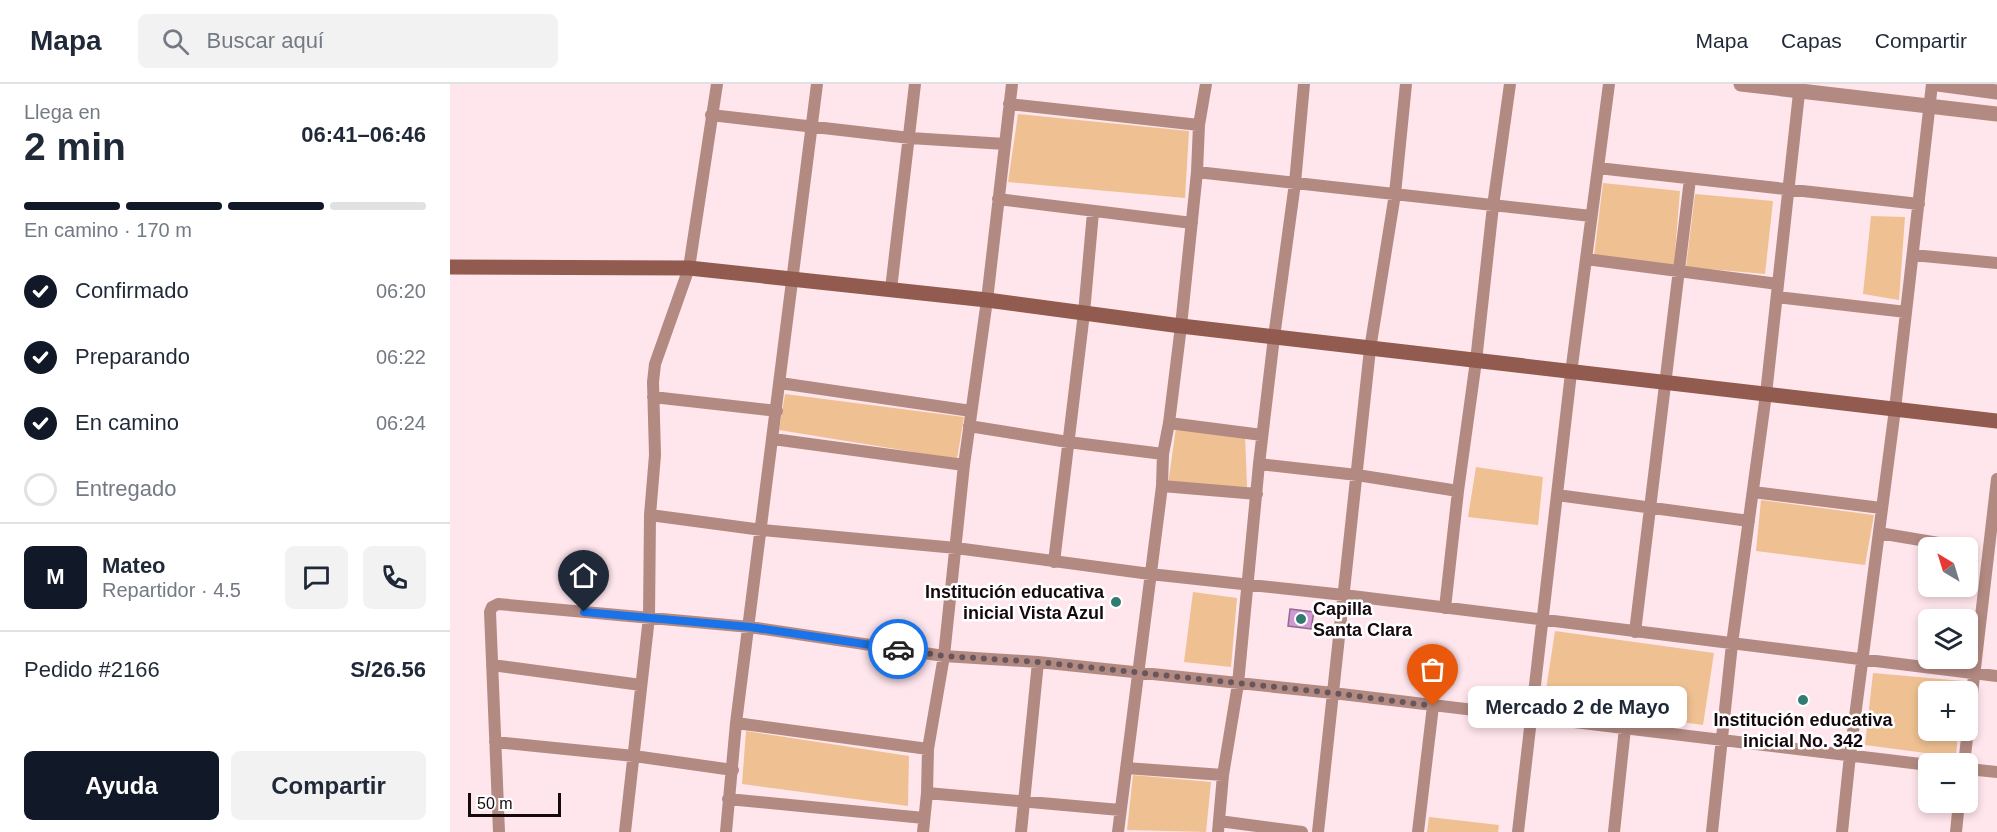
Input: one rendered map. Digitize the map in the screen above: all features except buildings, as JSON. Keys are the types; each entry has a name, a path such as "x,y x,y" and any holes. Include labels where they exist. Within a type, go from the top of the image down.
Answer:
{"main road":[{"path":"450,267 689,268 987,300 1274,338 1997,421"}],"street":[{"path":"625,832 649,617 650,515 655,455 653,396 655,364 689,268 717,84"},
{"path":"726,832 736,723 750,627 817,84"},
{"path":"891,290 915,84"},
{"path":"922,832 927,793 928,749 944,656 964,465 987,300 1012,84"},
{"path":"1118,832 1162,486 1163,454 1169,423 1192,223 1199,125 1206,84"},
{"path":"1302,832 1218,826 1223,776 1238,684 1262,435 1295,183 1304,84"},
{"path":"1318,832 1370,349 1395,194 1406,84"},
{"path":"1445,608 1510,84"},
{"path":"1518,832 1571,373 1609,84"},
{"path":"1741,84 1800,87 1929,107 1997,114"},
{"path":"1842,832 1895,409 1932,84"},
{"path":"1938,84 1997,92"},
{"path":"1712,832 1732,644 1766,394 1800,87"},
{"path":"1009,104 1199,125"},
{"path":"711,115 910,138 1005,144"},
{"path":"1598,168 1919,204"},
{"path":"1197,172 1493,207 1591,216"},
{"path":"1635,632 1667,383 1690,178"},
{"path":"998,199 1192,223"},
{"path":"1054,562 1084,313 1093,212"},
{"path":"1913,255 1997,263"},
{"path":"1586,259 1778,284"},
{"path":"1777,297 1906,312"},
{"path":"780,383 971,411"},
{"path":"653,396 777,411"},
{"path":"1169,423 1262,435"},
{"path":"969,426 1163,454"},
{"path":"773,439 964,465"},
{"path":"1259,464 1357,475 1458,491"},
{"path":"1973,681 1997,479"},
{"path":"1162,486 1257,494"},
{"path":"1753,492 1881,508"},
{"path":"1557,495 1749,521"},
{"path":"650,515 762,530 956,548 1150,574 1997,676"},
{"path":"1879,533 1918,540"},
{"path":"1978,549 1989,551"},
{"path":"499,832 490,612 492,607 498,604 750,627 944,656 1038,662 1333,693 1918,764"},
{"path":"1021,832 1038,662"},
{"path":"492,665 641,685"},
{"path":"1418,832 1433,706"},
{"path":"736,723 928,749"},
{"path":"1614,832 1625,728"},
{"path":"495,742 634,756 733,770"},
{"path":"1126,768 1223,776"},
{"path":"1978,770 1997,772"},
{"path":"927,793 1120,810"},
{"path":"728,799 924,818"},
{"path":"1956,832 1958,813"}],"shaded area":[{"path":"1018,114 1189,131 1185,198 1008,182"},
{"path":"1603,183 1680,191 1674,265 1594,256"},
{"path":"1695,194 1773,201 1765,274 1686,267"},
{"path":"1871,216 1905,217 1899,300 1863,294"},
{"path":"785,394 964,417 957,459 779,430"},
{"path":"1176,427 1245,434 1247,487 1168,485"},
{"path":"1476,467 1543,477 1538,525 1468,517"},
{"path":"1761,500 1874,515 1865,565 1756,551"},
{"path":"1193,592 1237,598 1231,667 1184,662"},
{"path":"1555,631 1714,653 1703,725 1544,703"},
{"path":"1873,673 1963,681 1918,681 1918,741 1957,741 1956,753 1926,753 1865,745"},
{"path":"746,731 909,756 908,806 742,784"},
{"path":"1133,775 1211,782 1206,832 1127,830"},
{"path":"1429,817 1499,825 1498,832 1427,832"}],"way so far":[{"path":"898,649 944,656 1038,662 1333,693 1433,706"}],"place":[{"name":"Institución educativa inicial Vista Azul","path":"1116,602"},
{"name":"Capilla Santa Clara","path":"1301,619"},
{"name":"Institución educativa inicial No. 342","path":"1803,700"},
{"name":"Mercado 2 de Mayo","path":"1433,706"}],"route":[{"path":"584,612 750,627 898,649"}]}
